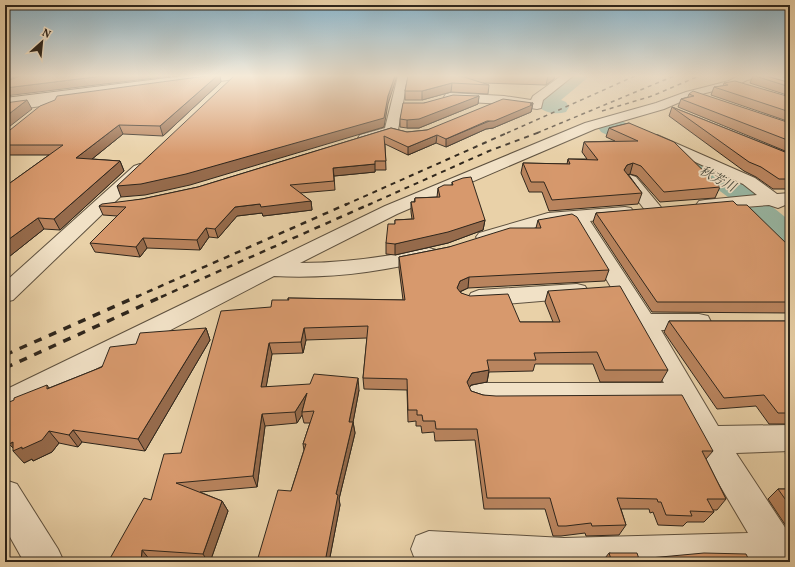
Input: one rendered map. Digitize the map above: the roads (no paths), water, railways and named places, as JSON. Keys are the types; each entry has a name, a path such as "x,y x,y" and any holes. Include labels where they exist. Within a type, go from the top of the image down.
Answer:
{"street":[{"path":"5,107 43,102"},
{"path":"33,116 39,111 58,102"},
{"path":"353,142 396,131 402,102"},
{"path":"476,111 498,102"},
{"path":"520,102 537,105 537,102"},
{"path":"5,403 391,210 505,160 590,126 669,102"},
{"path":"660,106 682,114"},
{"path":"612,119 749,181 768,199 790,213"},
{"path":"5,295 152,158"},
{"path":"630,180 670,209"},
{"path":"466,244 514,228 548,219 790,198"},
{"path":"101,206 124,204"},
{"path":"574,217 582,224 644,322 710,440 782,556"},
{"path":"271,269 299,271 394,262 445,250"},
{"path":"468,298 622,288"},
{"path":"644,322 721,322"},
{"path":"481,394 684,394"},
{"path":"710,440 790,438"},
{"path":"5,496 45,562"},
{"path":"429,549 565,559 782,556"}],"waterway":[{"name":"秋芳川","path":"548,102 548,104 557,107"},
{"name":"秋芳川","path":"610,126 724,179 740,190 757,211 790,241"}],"railway":[{"path":"507,133 576,102"},
{"path":"537,133 610,102"},
{"path":"602,111 630,102"},
{"path":"345,205 509,132"},
{"path":"368,205 489,151 540,132"},
{"path":"136,297 347,204"},
{"path":"161,297 370,204"},
{"path":"5,355 138,296"},
{"path":"5,368 163,296"}]}
